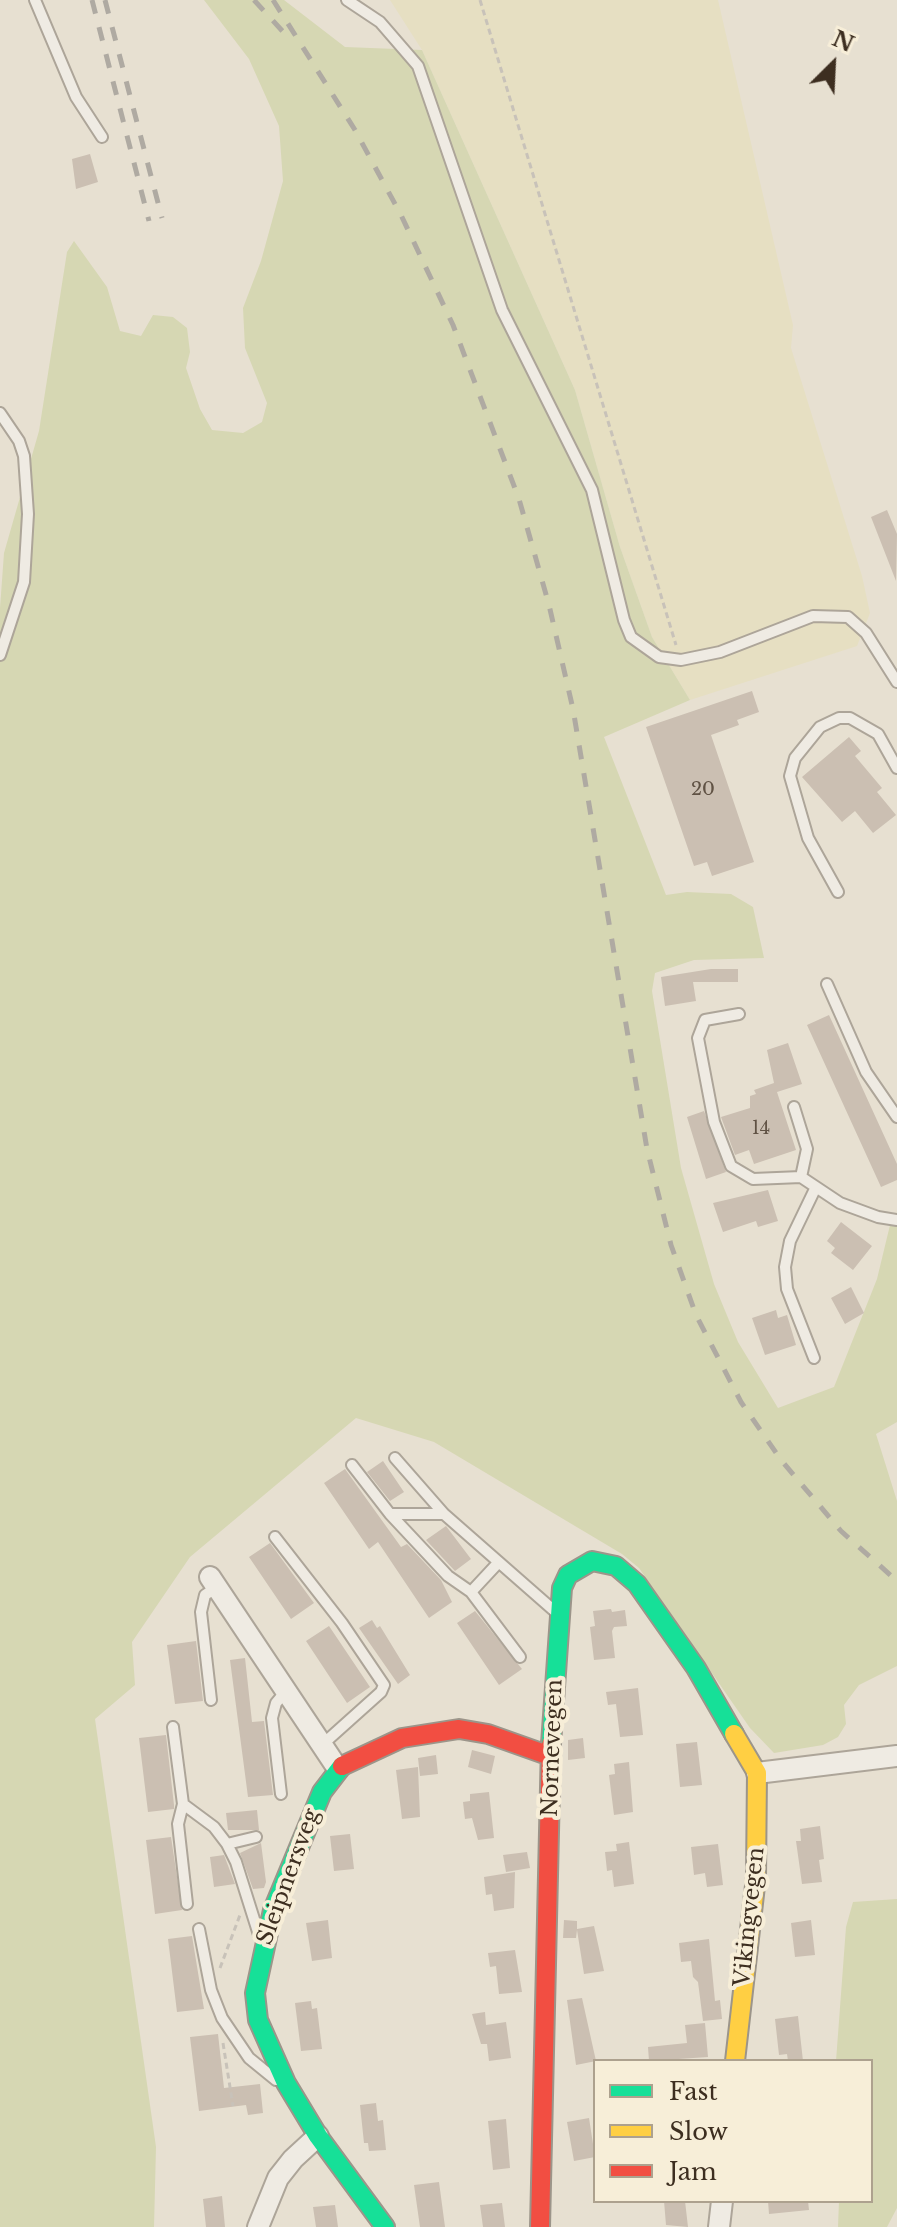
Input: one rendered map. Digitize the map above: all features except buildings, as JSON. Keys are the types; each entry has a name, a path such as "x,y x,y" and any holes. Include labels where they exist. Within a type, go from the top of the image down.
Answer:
{"street":[{"name":"Nornevegen","path":"540,2227 550,1756 560,1615 568,1575 584,1563 605,1562 627,1574 696,1668 757,1773"},
{"path":"214,1582 338,1769 402,1738 443,1730 480,1732 550,1756"},
{"path":"757,1773 897,1756"},
{"name":"Sleipnersveg","path":"338,1769 316,1804 262,1949 255,1993 258,2020 286,2083 318,2136 385,2227"},
{"name":"Vikingvegen","path":"735,2059 756,1877 757,1773"},
{"path":"258,2227 278,2178 318,2136"},
{"path":"719,2227 722,2203"}],"lane":[{"path":"35,0 76,97 102,137"},
{"path":"347,0 380,22 418,66 502,310 592,490 624,620 631,637 659,657 681,660 720,652 813,616 848,617 866,633 896,676"},
{"path":"0,413 19,441 24,456 28,514 24,582 0,655"},
{"path":"838,892 808,838 790,776 795,758 820,727 839,718 850,718 878,734 897,768"},
{"path":"827,984 866,1072 897,1117"},
{"path":"739,1014 705,1020 700,1026 698,1038 714,1122 731,1166 743,1175 777,1180 801,1177 840,1203 878,1217 897,1220"},
{"path":"794,1107 807,1149 807,1164 801,1177"},
{"path":"814,1358 787,1289 785,1267 790,1241 816,1187"},
{"path":"395,1458 444,1514 498,1563 518,1576 536,1598 560,1615"},
{"path":"352,1465 390,1514 448,1576 471,1592 520,1657"},
{"path":"390,1514 444,1514"},
{"path":"275,1537 342,1623 384,1685 381,1692 323,1744"},
{"path":"471,1592 498,1563"},
{"path":"211,1700 201,1612 205,1595 214,1582"},
{"path":"281,1794 272,1718 276,1703 287,1690"},
{"path":"173,1727 183,1804 178,1824 187,1904"},
{"path":"183,1804 214,1827 227,1844 246,1892 262,1949"},
{"path":"227,1844 256,1837"},
{"path":"199,1929 211,1990 222,2018 255,2065 286,2083"}],"path":[{"path":"480,0 681,660"},
{"path":"211,1990 246,1892"},
{"path":"222,2018 233,2106"}],"shaded area":[{"path":"390,0 718,0 793,325 791,348 862,576 870,613 857,646 690,700 652,637 620,547 575,390 422,50"}],"green space":[{"path":"204,0 284,0 345,47 422,50 575,390 620,547 652,637 690,700 604,737 666,895 687,892 731,894 753,907 764,958 694,960 655,973 652,991 681,1168 714,1284 738,1342 778,1408 834,1387 877,1279 890,1225 897,1225 897,1422 876,1434 897,1501 897,1666 859,1685 844,1705 846,1724 838,1737 823,1745 774,1753 750,1728 639,1568 622,1554 434,1442 356,1418 190,1557 132,1642 135,1685 95,1719 156,2147 154,2227 0,2227 0,608 4,553 39,431 67,252 74,241 107,287 120,331 141,336 153,315 173,317 187,328 190,352 186,368 200,409 212,430 243,433 262,422 267,403 245,348 243,308 261,261 283,181 279,126 249,59"},
{"path":"897,1899 897,2208 887,2227 838,2227 839,2203 873,2203 873,2059 836,2059 846,1927 853,1902"}],"railway":[{"path":"92,0 149,221"},
{"path":"105,0 162,218"},
{"path":"254,0 286,35"},
{"path":"273,0 355,130 401,215 453,325 519,499 549,605 573,709 647,1149 671,1245 696,1315 741,1402 781,1460 841,1531 897,1581"}],"traffic: fast":[{"path":"551,1744 562,1588 568,1575 592,1561 616,1566 637,1584 696,1668 734,1734"},
{"path":"342,1766 322,1792 273,1910 255,1993 258,2020 286,2083 318,2136 385,2227"}],"traffic: slow":[{"path":"734,1734 757,1773 756,1877 735,2059"}],"traffic: jam":[{"path":"342,1766 402,1738 459,1729 488,1734 550,1756"},
{"path":"540,2227 551,1744"}]}
